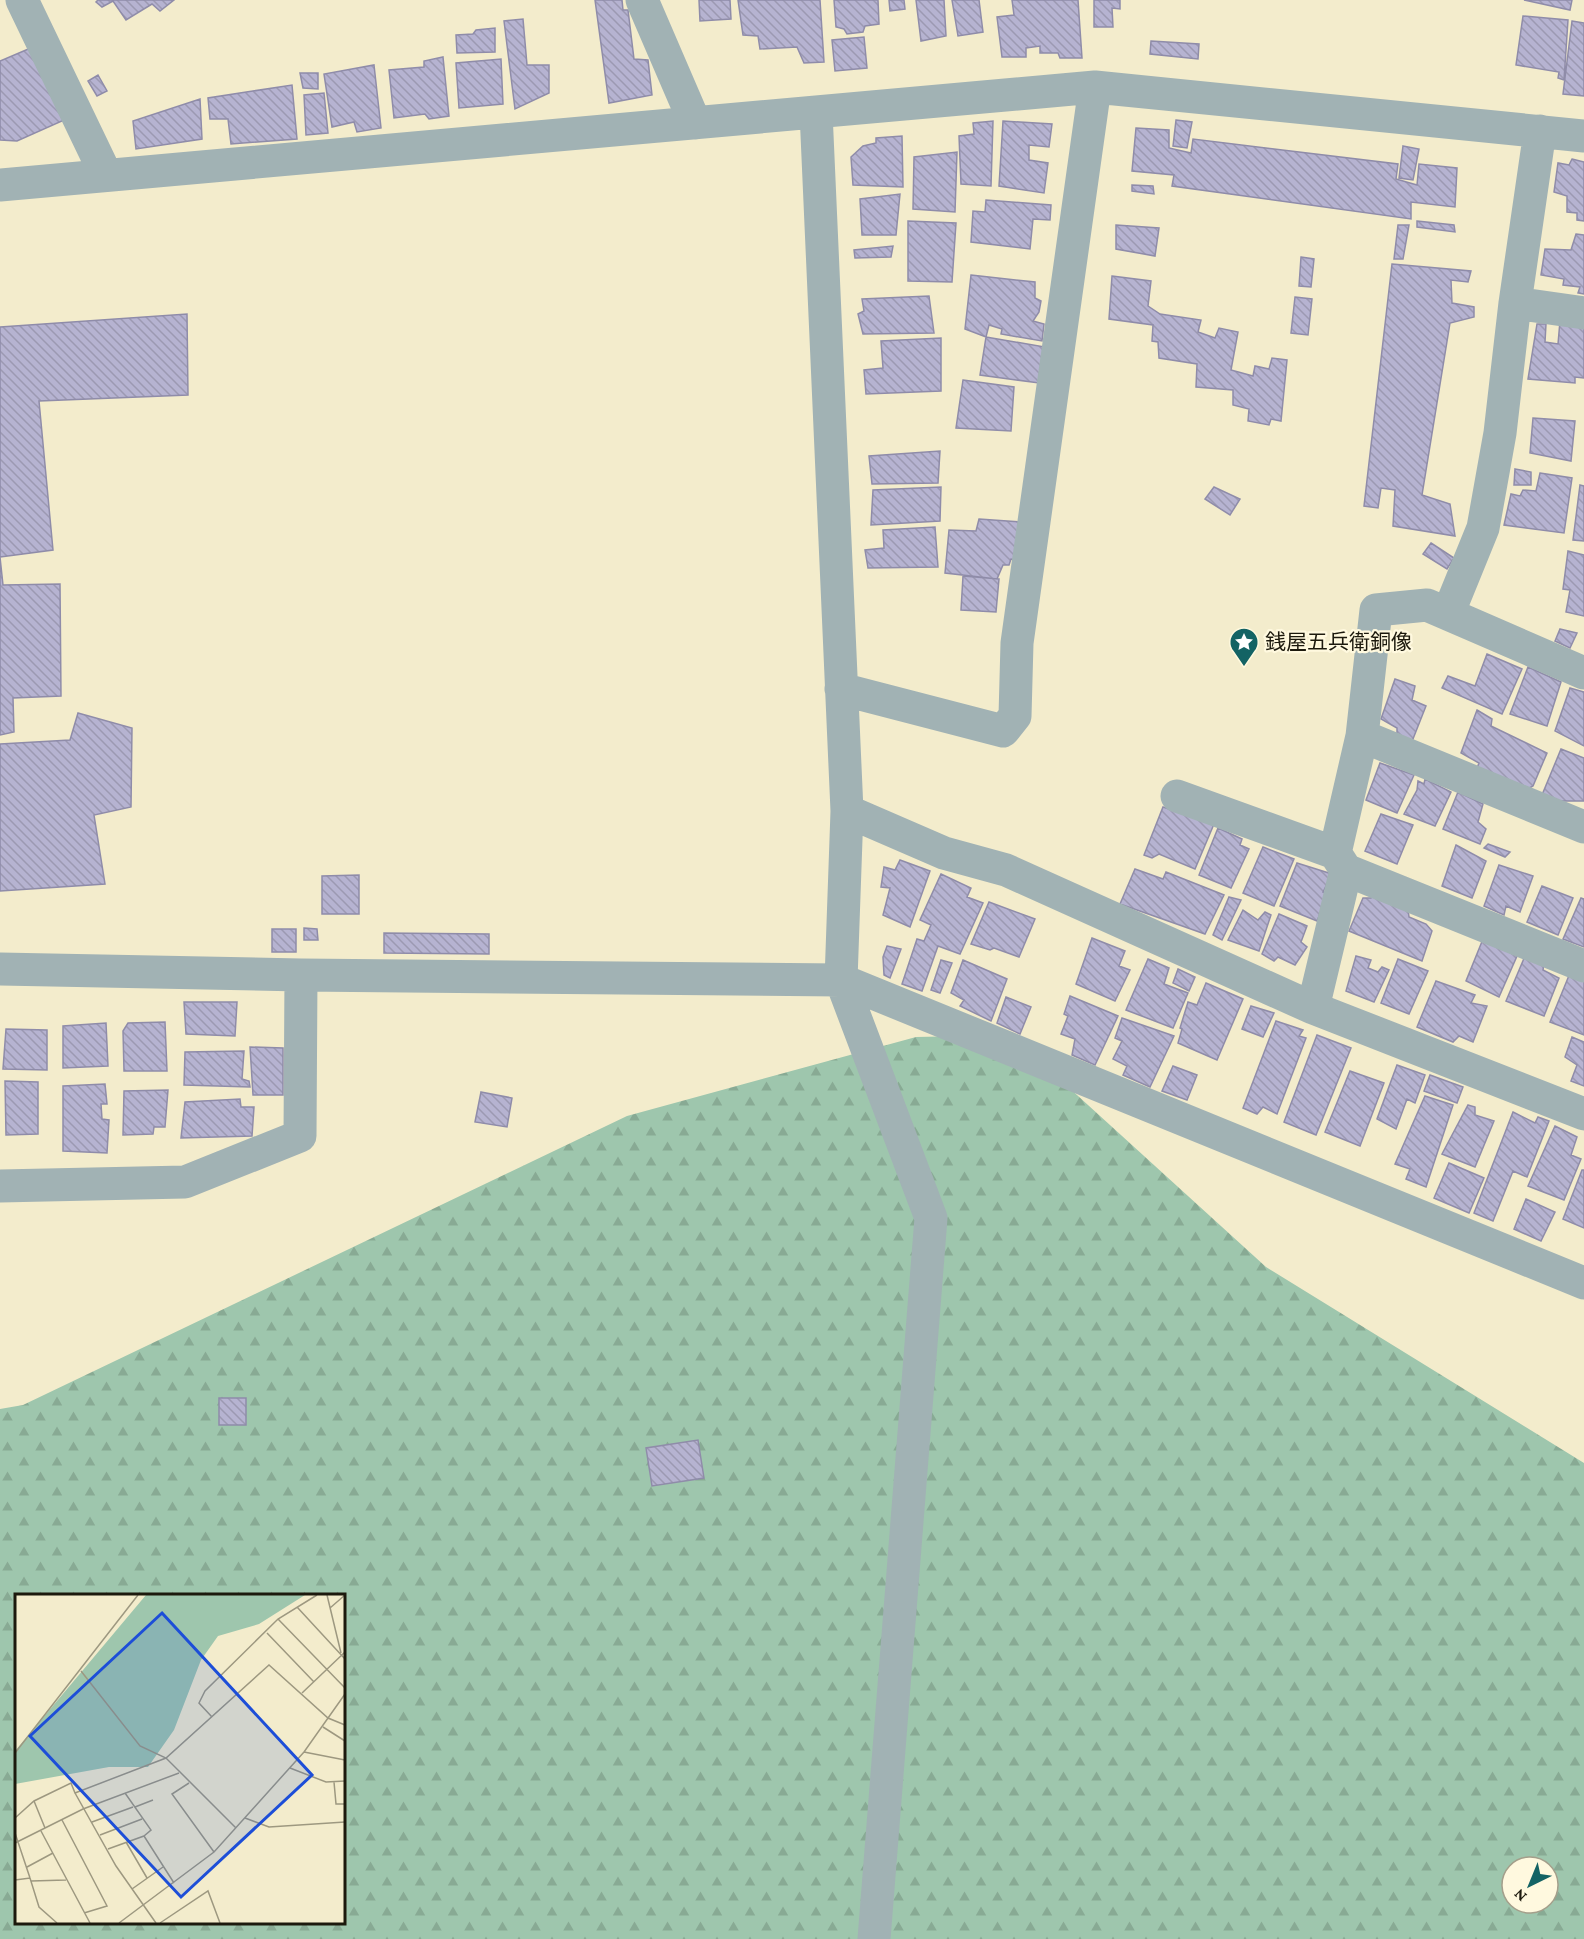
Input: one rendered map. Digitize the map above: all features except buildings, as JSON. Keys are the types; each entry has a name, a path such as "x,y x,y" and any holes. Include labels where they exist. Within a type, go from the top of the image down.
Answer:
{"street":[{"path":"22,0 106,175"},
{"path":"642,0 695,123"},
{"path":"0,185 1095,87 1584,136"},
{"path":"841,689 1003,731 1015,716 1017,643 1095,87"},
{"path":"816,112 847,811 842,980 931,1218 874,1939"},
{"path":"1448,614 1483,528 1500,433 1539,131"},
{"path":"1515,303 1584,313"},
{"path":"1313,1008 1362,736 1376,610 1427,605 1584,673"},
{"path":"1362,736 1584,827"},
{"path":"1177,796 1340,861 1584,966"},
{"path":"847,811 944,852 1006,870 1313,1008 1584,1114"},
{"path":"0,969 301,975 842,980 1584,1283"},
{"path":"0,1186 185,1182 300,1136 301,975"}],"green space":[{"path":"1011,1035 1266,1267 1584,1463 1584,1939 0,1939 0,1409 23,1405 627,1116 916,1037"}],"place":[{"name":"銭屋五兵衛銅像","path":"1244,668"}]}
